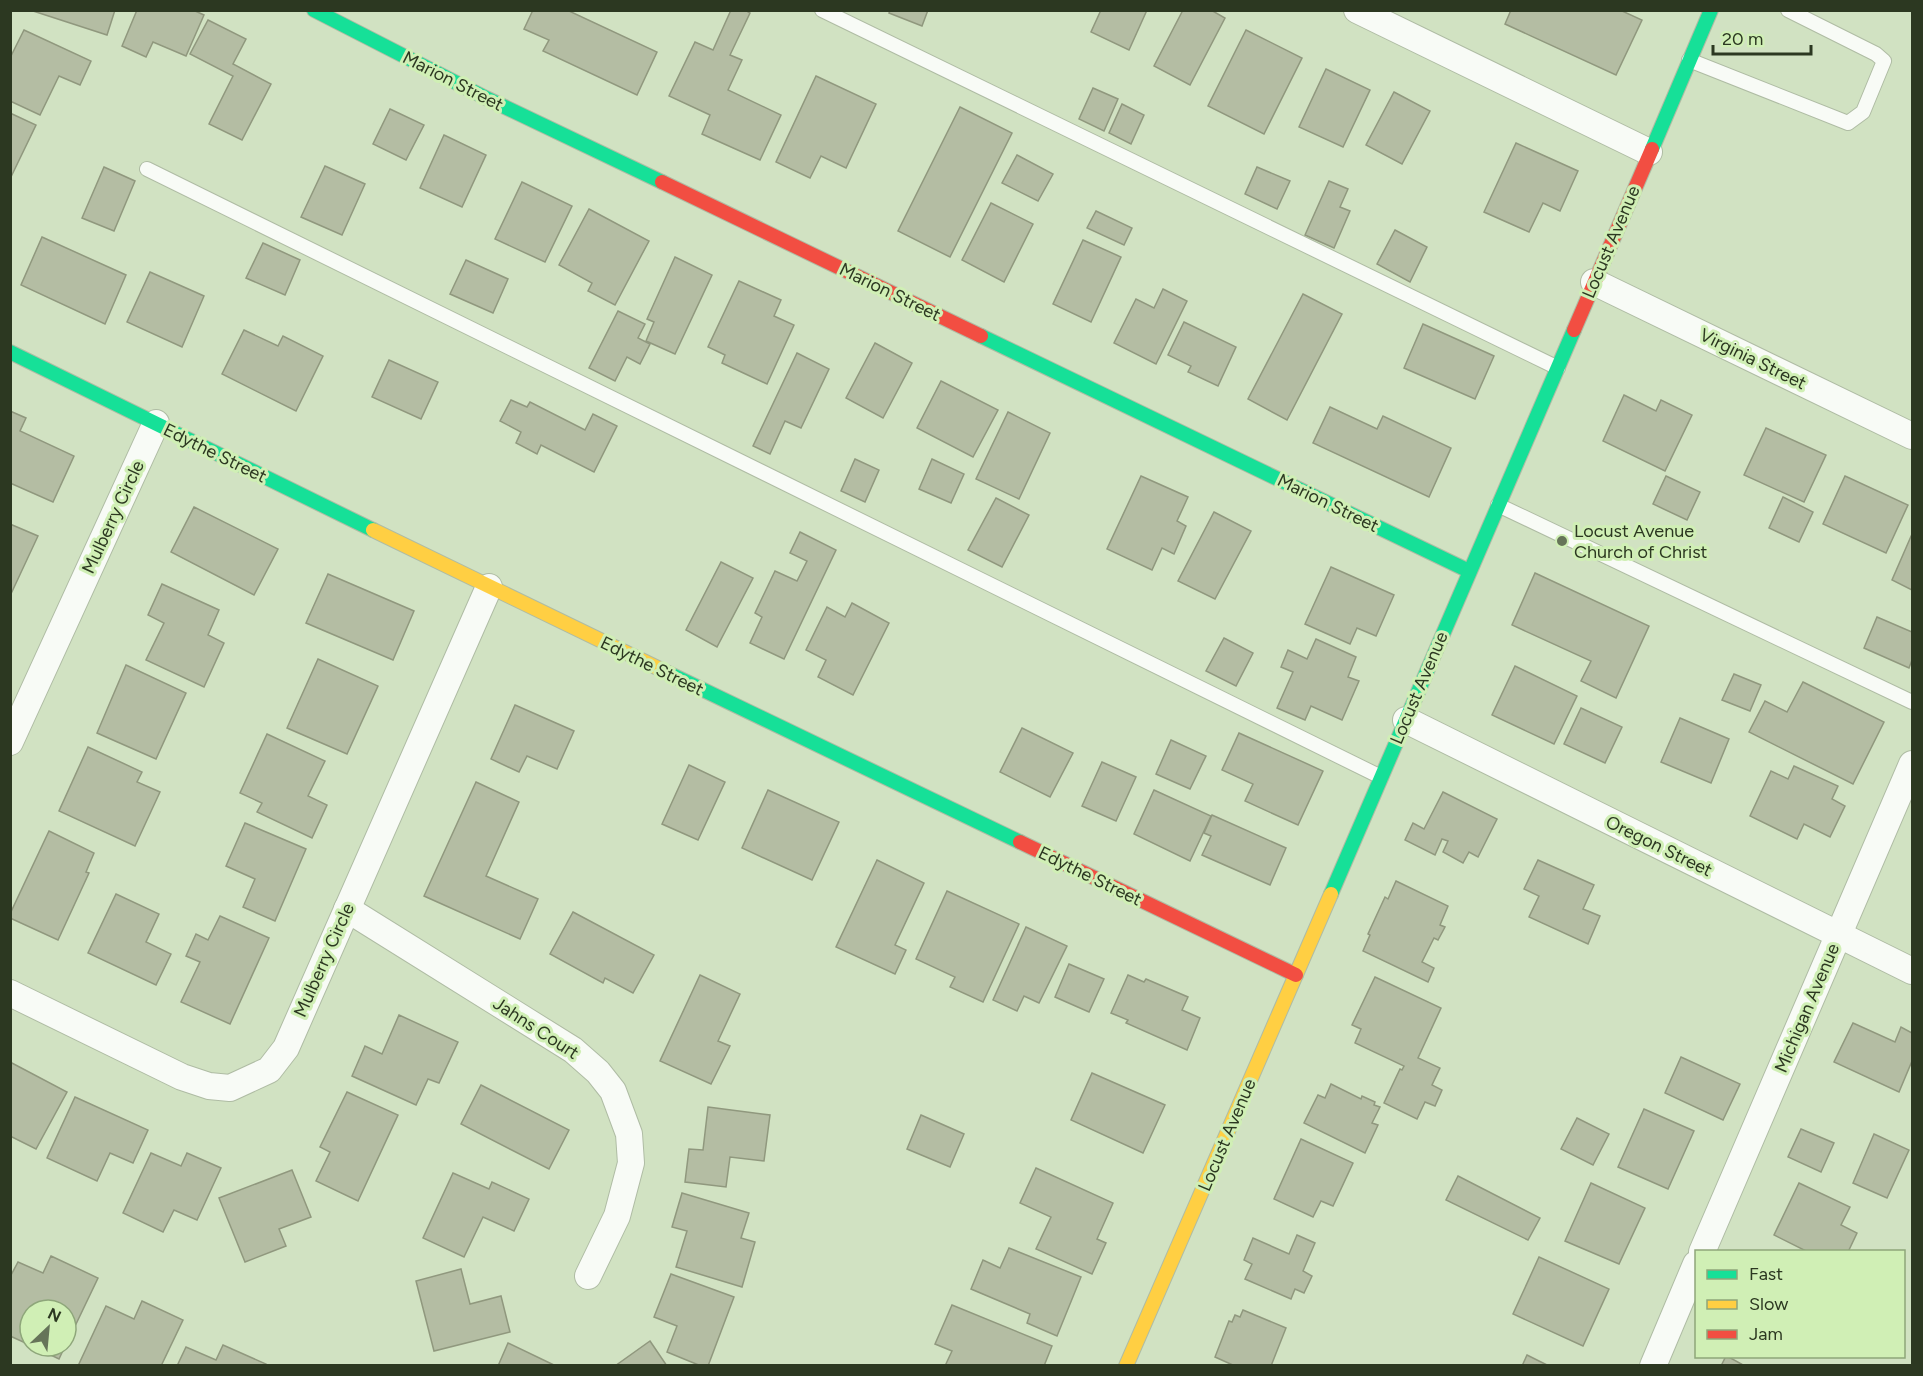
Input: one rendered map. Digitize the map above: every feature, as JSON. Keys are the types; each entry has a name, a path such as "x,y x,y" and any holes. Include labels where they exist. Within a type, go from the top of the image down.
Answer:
{"street":[{"name":"Marion Street","path":"314,10 507,108 1468,571"},
{"path":"1357,10 1649,152"},
{"name":"Locust Avenue","path":"1126,1365 1711,10"},
{"name":"Virginia Street","path":"1594,282 1912,436"},
{"name":"Edythe Street","path":"10,352 489,587 1296,975"},
{"name":"Mulberry Circle","path":"10,742 156,423"},
{"name":"Mulberry Circle","path":"10,993 182,1077 209,1086 230,1088 268,1070 286,1048 489,587"},
{"name":"Oregon Street","path":"1406,720 1912,971"},
{"name":"Michigan Avenue","path":"1702,1250 1912,764"},
{"name":"Jahns Court","path":"346,909 573,1050 598,1072 613,1091 629,1134 631,1163 617,1216 588,1276"},
{"path":"1653,1365 1695,1266"}],"lane":[{"path":"822,10 1558,368"},
{"path":"1689,60 1848,123 1863,112 1884,62 1876,54 1788,10"},
{"path":"147,169 1381,777"},
{"path":"1498,505 1912,702"}],"building":[{"path":"30,10 115,10 107,35"},
{"path":"137,10 193,10 204,15 186,56 153,42 146,57 122,46"},
{"path":"533,10 567,10 657,52 637,95 543,51 549,40 524,29"},
{"path":"731,10 745,10 750,13 730,55 742,60 728,90 781,115 760,160 702,134 710,115 669,96 695,42 713,50"},
{"path":"890,10 928,10 922,26 889,13"},
{"path":"1101,10 1147,10 1129,50 1091,32"},
{"path":"1183,10 1211,10 1225,18 1190,85 1154,66"},
{"path":"1511,10 1620,10 1642,20 1616,75 1505,24"},
{"path":"208,20 246,39 233,64 271,84 242,140 209,124 233,76 190,54"},
{"path":"24,30 91,61 80,85 59,76 40,115 10,101 10,58"},
{"path":"1246,30 1302,58 1264,134 1208,106"},
{"path":"1326,69 1370,90 1343,147 1299,127"},
{"path":"816,76 876,104 846,168 821,156 810,178 776,162"},
{"path":"1093,88 1118,99 1104,131 1079,119"},
{"path":"1394,92 1430,111 1402,164 1366,145"},
{"path":"1122,104 1144,115 1131,144 1109,133"},
{"path":"960,107 1012,133 950,257 898,231"},
{"path":"390,109 424,125 406,160 373,144"},
{"path":"10,113 36,125 10,179"},
{"path":"444,135 486,155 462,207 420,188"},
{"path":"1516,143 1578,171 1560,211 1543,203 1529,232 1484,212"},
{"path":"1017,155 1053,174 1038,201 1002,183"},
{"path":"325,166 365,184 342,235 301,217"},
{"path":"104,167 135,181 114,231 82,218"},
{"path":"1257,167 1290,181 1277,209 1245,194"},
{"path":"1329,181 1348,189 1340,207 1350,211 1334,248 1305,235"},
{"path":"522,182 572,206 545,262 495,239"},
{"path":"991,203 1033,224 1004,282 962,260"},
{"path":"589,209 649,241 615,305 588,291 592,283 559,265"},
{"path":"1096,211 1132,228 1124,245 1087,228"},
{"path":"1395,230 1427,247 1410,282 1377,264"},
{"path":"42,237 126,275 105,324 21,285"},
{"path":"1083,240 1121,257 1091,322 1053,304"},
{"path":"263,243 300,260 285,295 246,278"},
{"path":"675,257 712,275 675,354 646,341 654,322 647,319"},
{"path":"466,260 508,279 493,313 450,294"},
{"path":"150,272 204,296 182,347 127,322"},
{"path":"739,281 781,300 774,316 794,325 767,384 722,363 725,355 708,347"},
{"path":"1163,289 1187,301 1156,364 1114,343 1136,299 1154,308"},
{"path":"1303,294 1342,314 1287,420 1248,399"},
{"path":"618,311 645,324 638,338 650,344 640,364 627,357 615,381 589,368"},
{"path":"1184,322 1236,347 1218,386 1188,372 1191,366 1168,355"},
{"path":"1423,324 1494,356 1475,399 1404,368"},
{"path":"244,330 278,346 283,336 323,356 296,411 222,374"},
{"path":"875,343 912,363 883,418 846,398"},
{"path":"797,353 829,369 801,428 785,421 770,454 753,446"},
{"path":"389,360 438,382 421,419 372,397"},
{"path":"941,381 998,410 973,457 917,428"},
{"path":"1624,395 1656,411 1661,400 1692,415 1665,471 1603,441"},
{"path":"511,400 527,407 530,402 585,430 593,414 617,426 594,472 541,445 537,454 516,443 521,432 500,421"},
{"path":"1330,407 1377,429 1383,416 1451,448 1429,497 1313,443"},
{"path":"10,411 26,418 20,431 74,456 53,502 10,483"},
{"path":"1008,412 1050,433 1019,499 976,479"},
{"path":"1766,428 1826,455 1804,502 1744,475"},
{"path":"855,459 879,470 865,502 841,491"},
{"path":"932,459 964,474 951,503 919,489"},
{"path":"1141,476 1188,497 1177,521 1186,526 1174,554 1162,548 1152,570 1107,549"},
{"path":"1666,476 1700,492 1687,520 1653,504"},
{"path":"1845,476 1908,505 1886,553 1823,524"},
{"path":"1783,497 1813,512 1799,542 1769,528"},
{"path":"996,498 1029,515 1002,567 968,550"},
{"path":"194,507 278,549 254,595 171,552"},
{"path":"1214,512 1251,531 1215,599 1178,581"},
{"path":"10,524 38,536 10,596"},
{"path":"800,532 836,550 784,659 750,643 762,617 755,613 775,571 797,581 807,561 790,553"},
{"path":"1912,534 1912,590 1892,580"},
{"path":"721,562 753,578 717,647 686,630"},
{"path":"1331,567 1394,595 1376,636 1357,628 1350,644 1305,624"},
{"path":"1535,573 1649,626 1616,698 1581,681 1591,661 1512,625"},
{"path":"328,574 414,611 393,660 306,623"},
{"path":"162,584 219,610 208,635 224,643 204,687 146,660 164,623 148,615"},
{"path":"852,603 889,623 853,695 818,677 826,660 806,650 827,607 845,617"},
{"path":"1877,617 1912,632 1912,660 1909,668 1864,648"},
{"path":"1224,638 1253,653 1236,686 1206,671"},
{"path":"1316,639 1356,657 1348,677 1359,681 1342,720 1311,706 1305,720 1277,708 1293,672 1281,667 1288,650 1307,659"},
{"path":"318,659 378,686 347,754 287,728"},
{"path":"126,665 186,693 156,759 97,733"},
{"path":"1515,666 1577,696 1554,744 1492,715"},
{"path":"1734,674 1761,685 1750,711 1722,700"},
{"path":"1803,682 1884,722 1853,784 1749,732 1765,701 1787,712"},
{"path":"515,705 574,731 557,769 527,756 519,772 491,759"},
{"path":"1581,708 1622,727 1605,763 1564,744"},
{"path":"1680,718 1729,739 1711,783 1661,762"},
{"path":"1022,728 1073,753 1050,797 1000,772"},
{"path":"1239,733 1323,771 1298,825 1245,801 1253,784 1222,770"},
{"path":"267,734 325,761 308,796 327,805 312,838 257,812 262,803 240,793"},
{"path":"1171,740 1206,756 1190,789 1156,774"},
{"path":"88,747 142,772 137,782 160,792 135,846 59,811"},
{"path":"1102,762 1136,777 1116,821 1082,806"},
{"path":"689,765 725,782 698,840 662,824"},
{"path":"1794,766 1838,786 1832,799 1845,806 1830,837 1804,824 1797,839 1750,816 1771,771 1788,779"},
{"path":"476,782 519,802 486,876 538,899 520,939 424,896"},
{"path":"768,790 839,822 812,880 742,848"},
{"path":"1154,790 1211,816 1190,861 1134,834"},
{"path":"1443,792 1497,819 1478,857 1469,852 1463,863 1443,852 1448,841 1442,839 1435,855 1405,840 1413,823 1424,829"},
{"path":"1212,815 1286,848 1270,885 1202,855 1211,836 1204,833"},
{"path":"245,823 306,849 275,921 243,907 255,879 226,866"},
{"path":"49,831 94,853 86,872 89,873 58,940 10,918"},
{"path":"877,860 924,883 895,945 906,950 895,974 836,947"},
{"path":"1538,860 1594,885 1583,909 1600,916 1588,944 1529,917 1539,896 1524,889"},
{"path":"1396,881 1448,906 1440,925 1445,927 1438,940 1434,938 1422,962 1434,968 1428,982 1363,951 1385,897 1388,899"},
{"path":"947,891 1019,924 983,1002 950,987 955,977 916,959"},
{"path":"116,894 159,914 146,942 171,954 156,985 88,953"},
{"path":"573,912 654,955 633,993 605,978 603,983 550,954"},
{"path":"220,916 269,938 230,1024 181,1002 200,962 186,956 196,934 208,940"},
{"path":"1026,927 1067,946 1039,1003 1024,996 1017,1011 993,1000"},
{"path":"1069,964 1104,979 1089,1012 1055,997"},
{"path":"700,975 740,994 718,1041 730,1046 711,1084 660,1061"},
{"path":"1128,975 1144,982 1146,979 1188,997 1182,1010 1200,1018 1187,1050 1126,1023 1128,1020 1111,1013"},
{"path":"1375,977 1441,1008 1418,1058 1440,1068 1432,1085 1442,1090 1435,1106 1425,1102 1417,1119 1384,1103 1400,1069 1402,1070 1404,1066 1355,1043 1361,1029 1352,1025"},
{"path":"399,1015 458,1042 439,1083 428,1079 416,1105 352,1076 365,1046 382,1054"},
{"path":"1853,1023 1895,1042 1901,1027 1912,1033 1912,1061 1899,1092 1834,1062"},
{"path":"1681,1057 1740,1084 1723,1120 1665,1093"},
{"path":"10,1062 67,1092 36,1149 10,1136"},
{"path":"1092,1073 1165,1105 1143,1153 1071,1120"},
{"path":"1331,1084 1361,1099 1362,1096 1375,1102 1374,1105 1380,1107 1372,1123 1378,1125 1365,1153 1304,1123 1318,1095 1325,1098"},
{"path":"481,1085 569,1130 549,1169 461,1124"},
{"path":"347,1092 398,1115 358,1201 316,1181 330,1152 320,1147"},
{"path":"75,1097 148,1130 133,1163 110,1153 97,1181 47,1158"},
{"path":"708,1107 770,1115 764,1161 730,1157 726,1187 685,1182 689,1149 703,1150"},
{"path":"1644,1109 1694,1131 1668,1189 1618,1167"},
{"path":"921,1115 964,1134 950,1167 907,1149"},
{"path":"1577,1118 1609,1134 1593,1165 1561,1149"},
{"path":"1801,1129 1834,1143 1821,1172 1788,1157"},
{"path":"1874,1134 1909,1150 1887,1198 1853,1183"},
{"path":"1301,1139 1353,1163 1333,1206 1321,1201 1313,1217 1274,1199"},
{"path":"151,1153 181,1166 187,1153 221,1168 197,1220 174,1210 163,1232 123,1213"},
{"path":"1036,1168 1113,1203 1097,1239 1106,1243 1092,1274 1036,1249 1051,1217 1020,1203"},
{"path":"292,1170 311,1217 279,1229 286,1246 245,1262 219,1198"},
{"path":"453,1173 489,1189 492,1182 529,1199 514,1231 483,1217 464,1257 423,1238"},
{"path":"1458,1176 1540,1218 1528,1240 1446,1200"},
{"path":"1591,1183 1645,1208 1619,1264 1565,1241"},
{"path":"1799,1183 1850,1207 1841,1225 1857,1233 1849,1250 1804,1250 1774,1235"},
{"path":"682,1193 749,1213 741,1238 755,1242 742,1287 676,1267 687,1231 672,1227"},
{"path":"1297,1235 1315,1243 1303,1271 1312,1276 1304,1293 1295,1289 1291,1299 1245,1279 1252,1264 1244,1260 1253,1238 1289,1254"},
{"path":"1009,1248 1081,1277 1057,1336 1027,1323 1030,1314 971,1289 983,1260 1000,1268"},
{"path":"51,1256 98,1278 78,1320 78,1298 18,1298 18,1340 10,1336 10,1277 18,1262 43,1273"},
{"path":"1539,1257 1609,1289 1583,1346 1513,1314"},
{"path":"461,1269 470,1304 501,1296 510,1332 434,1351 416,1281"},
{"path":"671,1274 734,1297 708,1366 701,1366 667,1352 677,1326 654,1317"},
{"path":"142,1301 183,1320 161,1366 78,1366 106,1306 134,1319"},
{"path":"952,1305 1052,1346 1044,1366 945,1366 952,1351 935,1344"},
{"path":"1243,1310 1286,1328 1271,1366 1235,1366 1215,1357 1229,1321 1232,1322 1235,1315 1240,1317"},
{"path":"650,1341 667,1366 615,1366"},
{"path":"508,1343 556,1366 498,1366"},
{"path":"223,1345 266,1364 265,1366 177,1366 186,1347 216,1360"},
{"path":"1527,1355 1549,1366 1522,1366"},
{"path":"1725,1358 1731,1358 1745,1366 1721,1366"}],"traffic: fast":[{"path":"314,10 486,98 662,182"},
{"path":"1652,149 1711,10"},
{"path":"1331,894 1574,330"},
{"path":"981,336 1469,571"},
{"path":"10,352 373,530"},
{"path":"666,672 1020,842"}],"traffic: slow":[{"path":"373,530 666,672"},
{"path":"1126,1366 1331,894"}],"traffic: jam":[{"path":"1574,330 1652,149"},
{"path":"662,182 981,336"},
{"path":"1020,842 1296,975"}],"place":[{"name":"Locust Avenue Church of Christ","path":"1562,541"}]}
